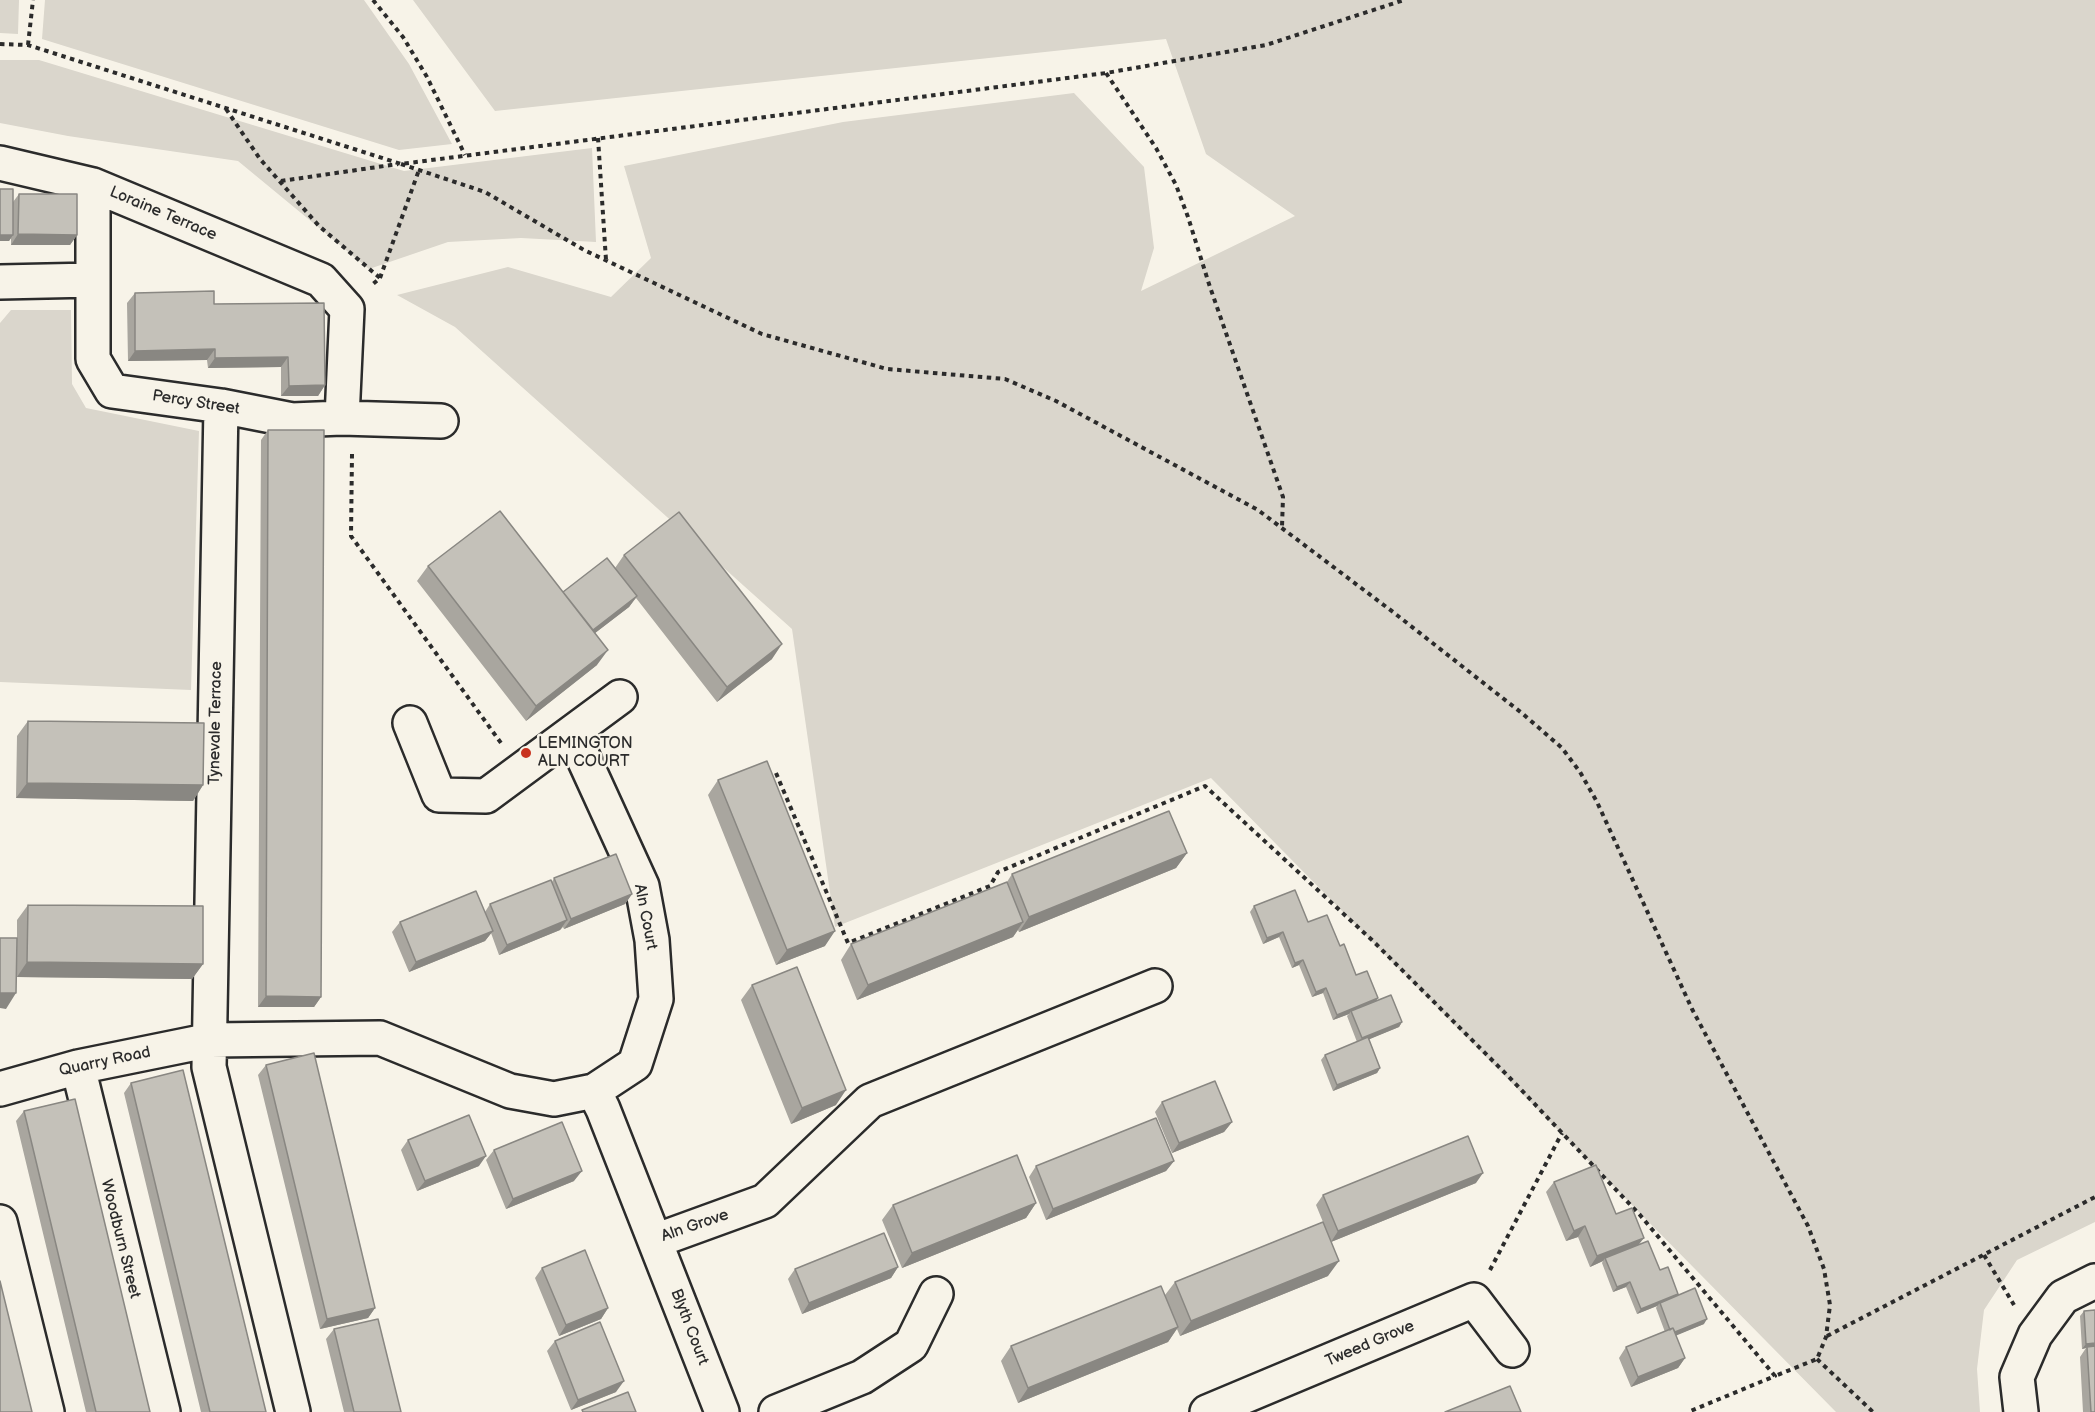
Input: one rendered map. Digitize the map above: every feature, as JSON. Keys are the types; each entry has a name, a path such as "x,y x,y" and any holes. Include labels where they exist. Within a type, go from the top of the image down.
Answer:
{"street":[{"name":"Loraine Terrace","path":"0,163 93,185 321,280 348,309"},
{"name":"Percy Street","path":"93,185 93,359 112,390 221,406 292,420 347,418 441,421"},
{"path":"0,282 93,280"},
{"path":"347,418 348,309"},
{"name":"Tynevale Terrace","path":"221,406 209,1067 293,1412"},
{"path":"410,723 439,795 486,796 620,697"},
{"name":"Aln Court","path":"572,733 642,886 652,940 656,999 635,1064 594,1091"},
{"name":"Aln Grove","path":"594,1091 655,1242 765,1201 870,1101 1155,986"},
{"path":"210,1040 380,1038 510,1091 554,1099 594,1091"},
{"name":"Quarry Road","path":"0,1089 78,1067 210,1040"},
{"name":"Woodburn Street","path":"78,1067 163,1412"},
{"path":"0,1222 47,1412"},
{"name":"Blyth Court","path":"655,1242 722,1412"},
{"path":"2021,1412 2017,1377 2035,1335 2063,1297 2095,1281"},
{"path":"776,1412 861,1377 911,1345 936,1294"},
{"path":"1474,1300 1512,1350"},
{"name":"Tweed Grove","path":"1207,1412 1474,1300"}],"path":[{"path":"28,45 33,0"},
{"path":"373,0 403,37 427,77 465,155"},
{"path":"280,182 465,155 1106,73 1266,45 1404,0"},
{"path":"0,44 28,45 485,192 584,250 762,334 887,369 1005,379 1066,407 1258,510 1523,714 1562,748 1580,772 1597,802 1692,1010 1808,1226 1824,1269 1830,1305 1826,1337 1817,1359 1688,1412"},
{"path":"1106,73 1156,148 1176,185 1283,496 1282,528"},
{"path":"226,109 260,159 320,226 380,278"},
{"path":"598,138 606,260"},
{"path":"348,309 380,278 419,170"},
{"path":"347,418 351,536 521,770"},
{"path":"776,772 848,943 990,886 998,872 1205,786 1373,941 1509,1077 1640,1215 1775,1376"},
{"path":"1474,1300 1562,1133"},
{"path":"1826,1337 2095,1197"},
{"path":"1984,1255 2035,1335"},
{"path":"1817,1359 1873,1412"}],"shaded area":[{"path":"0,0 19,0 18,34 0,33"},
{"path":"45,0 364,0 409,64 452,144 399,150 42,39"},
{"path":"413,0 2095,0 2095,1222 2017,1260 1984,1310 1977,1369 1980,1412 1836,1412 1211,778 835,927 792,629 455,327 397,295 508,267 611,297 651,258 624,166 843,122 1074,93 1144,167 1154,248 1141,291 1295,216 1206,154 1166,39 495,111"},
{"path":"0,60 39,60 404,171 592,148 596,242 521,238 448,242 369,269 238,161 68,136 0,123"},
{"path":"11,310 71,310 72,384 86,408 199,431 191,690 0,682 0,323"}],"building":[{"path":"0,189 13,189 13,235 0,235"},
{"path":"19,194 77,194 77,235 18,234"},
{"path":"214,291 214,304 324,303 325,385 289,386 288,357 215,358 215,349 135,351 135,293"},
{"path":"268,430 324,430 321,997 266,996"},
{"path":"500,511 608,650 536,706 428,566"},
{"path":"679,512 782,644 727,687 624,555"},
{"path":"607,558 637,596 593,630 563,592"},
{"path":"28,721 204,723 203,785 27,783"},
{"path":"767,761 835,931 787,950 718,780"},
{"path":"1169,811 1187,853 1029,917 1012,874"},
{"path":"616,854 632,894 571,919 554,878"},
{"path":"551,880 567,920 507,945 490,904"},
{"path":"1007,882 1023,922 868,985 851,944"},
{"path":"1295,890 1308,922 1327,915 1340,946 1344,944 1356,975 1367,971 1378,998 1337,1015 1326,988 1316,992 1303,960 1295,963 1283,932 1267,938 1254,906"},
{"path":"476,891 493,931 416,962 400,922"},
{"path":"28,905 203,906 203,964 27,962"},
{"path":"0,938 17,938 16,993 0,993"},
{"path":"797,967 846,1090 802,1108 752,985"},
{"path":"1391,995 1402,1022 1362,1038 1351,1011"},
{"path":"1368,1037 1380,1068 1337,1085 1325,1055"},
{"path":"314,1053 375,1308 327,1319 266,1065"},
{"path":"183,1070 266,1412 210,1412 131,1083"},
{"path":"1215,1081 1232,1122 1179,1143 1162,1102"},
{"path":"75,1099 150,1412 96,1412 24,1111"},
{"path":"469,1115 486,1156 425,1181 408,1140"},
{"path":"1156,1118 1174,1161 1053,1209 1036,1166"},
{"path":"562,1122 582,1171 513,1199 494,1150"},
{"path":"1468,1136 1483,1173 1338,1231 1323,1195"},
{"path":"1017,1155 1036,1203 912,1253 893,1205"},
{"path":"1596,1165 1616,1214 1632,1208 1644,1238 1597,1256 1585,1226 1574,1231 1554,1182"},
{"path":"1323,1222 1339,1261 1191,1321 1175,1282"},
{"path":"884,1233 898,1267 809,1303 795,1269"},
{"path":"1648,1241 1660,1270 1668,1267 1678,1294 1641,1309 1630,1282 1617,1287 1605,1258"},
{"path":"585,1250 608,1308 566,1325 542,1268"},
{"path":"0,1281 32,1412 0,1412"},
{"path":"1161,1286 1178,1327 1028,1388 1011,1346"},
{"path":"1695,1288 1707,1319 1675,1332 1673,1328 1670,1330 1660,1303"},
{"path":"2095,1310 2095,1343 2086,1344 2084,1311"},
{"path":"378,1319 401,1412 354,1412 334,1329"},
{"path":"600,1322 624,1381 578,1400 555,1341"},
{"path":"1673,1328 1685,1358 1638,1377 1626,1347"},
{"path":"2095,1346 2095,1412 2091,1412 2087,1347"},
{"path":"1510,1386 1521,1412 1445,1412"},
{"path":"628,1392 636,1412 583,1412 582,1410"}],"place":[{"name":"LEMINGTON ALN COURT","path":"526,753"}]}
